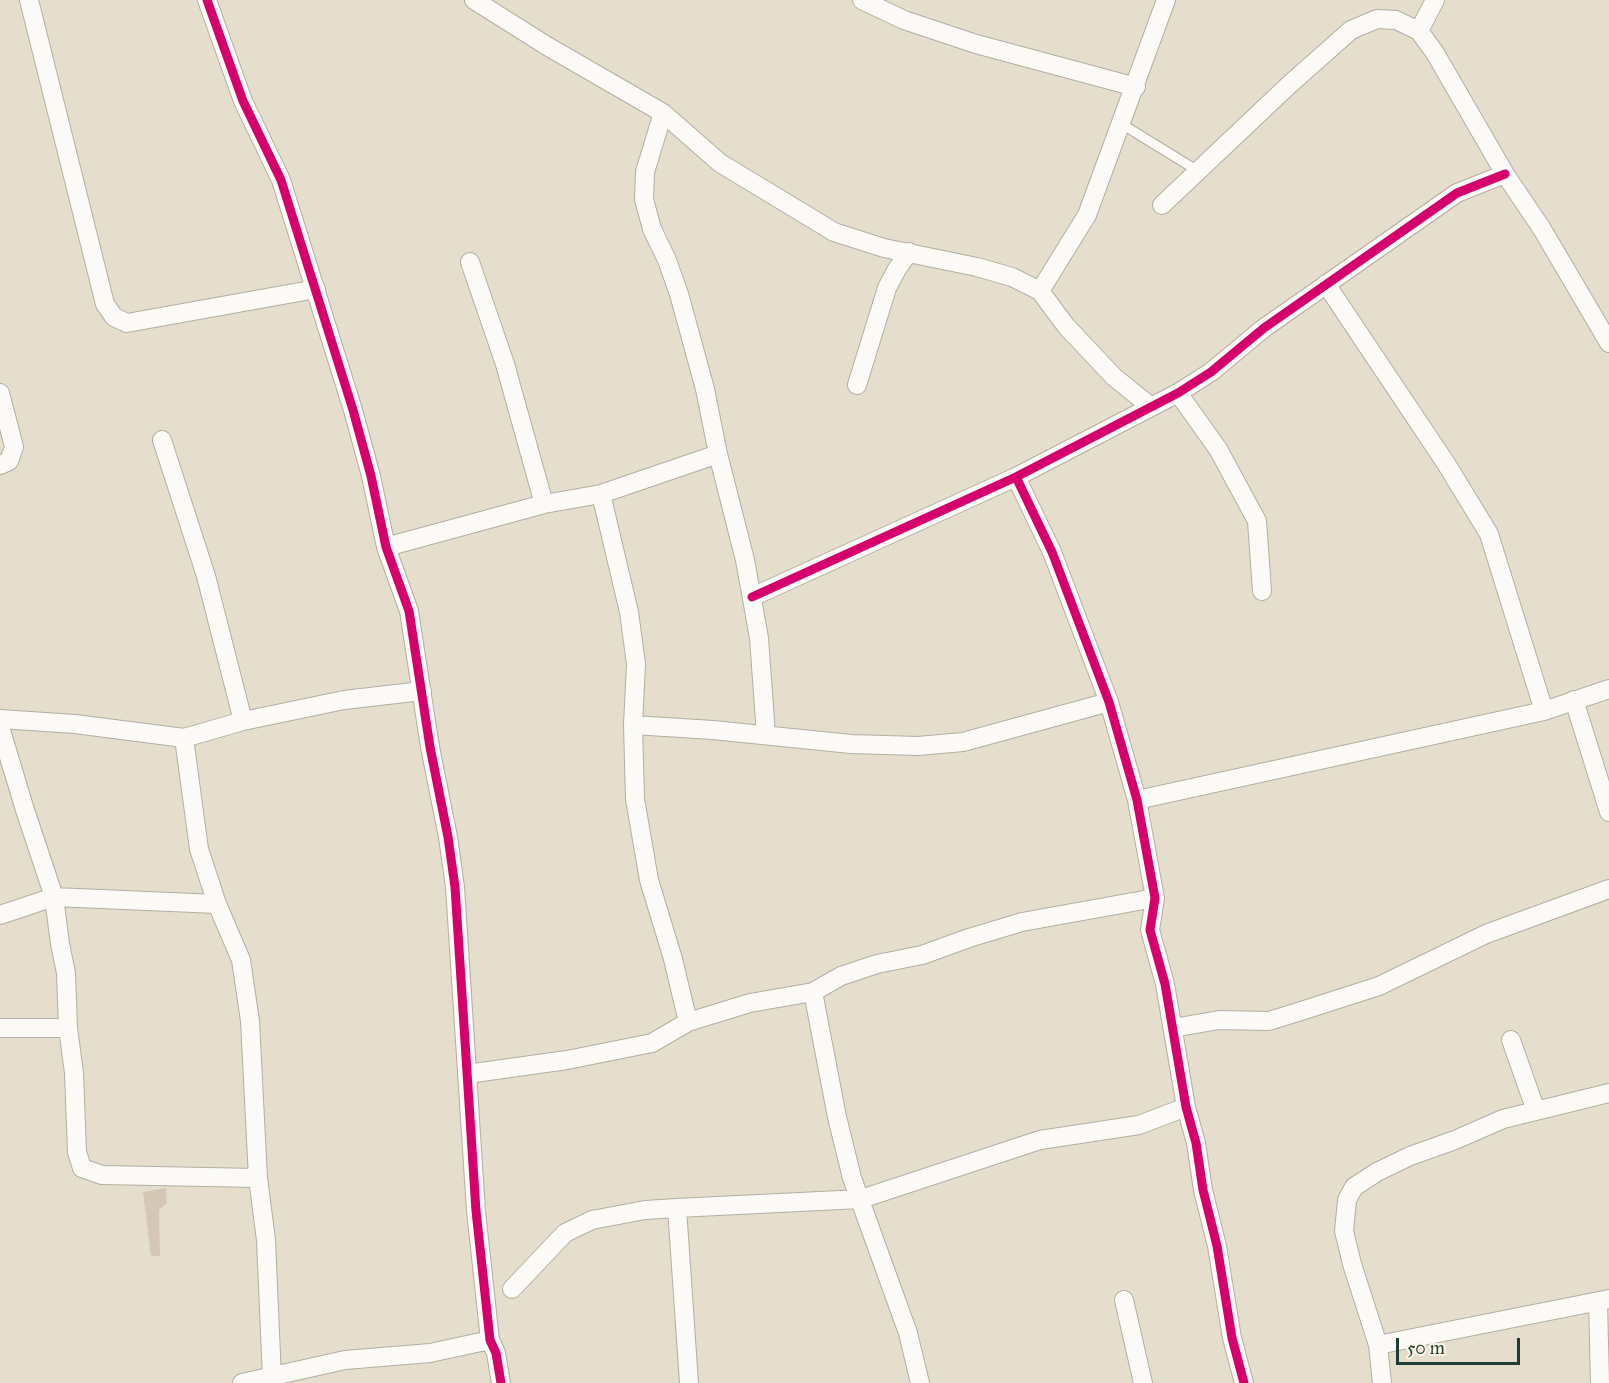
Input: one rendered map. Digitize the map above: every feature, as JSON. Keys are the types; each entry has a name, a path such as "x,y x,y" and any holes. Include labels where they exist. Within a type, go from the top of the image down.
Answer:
{"street":[{"path":"29,0 105,304 114,317 127,323 316,290"},
{"path":"207,0 243,101 281,180 371,476 386,547 409,611 455,887 476,1211 490,1340 496,1353 501,1383"},
{"path":"474,0 547,46 663,113 720,163 834,232 884,248 1012,277 1041,291 1066,326 1114,378 1150,406"},
{"path":"862,0 903,20 976,44 1136,87"},
{"path":"1041,291 1087,215 1120,123 1136,87 1166,0"},
{"path":"1419,31 1436,0"},
{"path":"1162,205 1290,84 1351,30 1377,19 1396,20 1419,31 1458,90 1505,174 1542,229 1609,344"},
{"path":"663,113 645,172 644,199 652,229 667,260 679,294 705,389 744,560 759,638 766,735"},
{"path":"752,597 1016,477 1178,393 1211,372 1264,328 1458,193 1505,174"},
{"path":"857,385 887,288 909,252"},
{"path":"470,262 505,364 544,504"},
{"path":"1326,284 1447,465 1488,534 1545,711"},
{"path":"0,393 14,447 9,461 0,465"},
{"path":"1178,393 1218,449 1257,521 1262,591"},
{"path":"162,440 206,576 243,721"},
{"path":"386,547 544,504 601,494 718,454"},
{"path":"1016,477 1052,552 1109,702 1137,800 1155,898 1150,930 1165,984 1186,1107 1196,1143 1203,1190 1217,1246 1232,1338 1244,1383"},
{"path":"601,494 629,612 635,654 633,725 635,799 649,880 673,959 688,1022"},
{"path":"1137,800 1545,711 1609,689"},
{"path":"0,719 75,724 184,738 243,721 344,700 422,691"},
{"path":"1574,700 1609,812"},
{"path":"633,725 851,744 918,746 963,742 1109,702"},
{"path":"0,727 24,810 54,897 66,974 68,1028 74,1073 77,1152 82,1168 102,1175 258,1178"},
{"path":"184,738 199,849 217,904 241,960 250,1021 258,1178 266,1240 272,1377"},
{"path":"1173,1028 1219,1020 1269,1021 1298,1012 1379,986 1486,934 1609,889"},
{"path":"0,915 54,897 217,904"},
{"path":"467,1074 567,1060 652,1043 688,1022 750,1004 813,992 840,976 877,964 922,955 1022,922 1155,898"},
{"path":"813,992 837,1117 852,1178 908,1333 920,1383"},
{"path":"0,1028 68,1028"},
{"path":"1511,1040 1536,1111"},
{"path":"1383,1383 1378,1345 1344,1231 1347,1200 1354,1187 1410,1156 1503,1119 1609,1093"},
{"path":"512,1289 565,1233 592,1220 645,1210 861,1199 1040,1140 1139,1125 1186,1107"},
{"path":"677,1208 689,1383"},
{"path":"1124,1300 1143,1383"},
{"path":"1378,1345 1604,1300 1600,1383"},
{"path":"242,1383 272,1377 302,1377 345,1360 430,1353 490,1340"}],"lane":[{"path":"1120,123 1198,171"}],"building":[{"path":"166,1188 167,1203 159,1210 160,1256 151,1256 143,1192"}],"cycle path":[{"path":"207,0 243,101 281,180 353,410 371,476 386,547 409,611 455,887 476,1211 490,1340 496,1353 501,1383"},
{"path":"752,597 1016,477 1178,393 1211,372 1264,328 1457,193 1505,174"},
{"path":"1016,477 1052,552 1109,702 1137,800 1155,898 1150,930 1165,984 1186,1107 1196,1143 1203,1190 1217,1246 1232,1338 1244,1383"}]}
